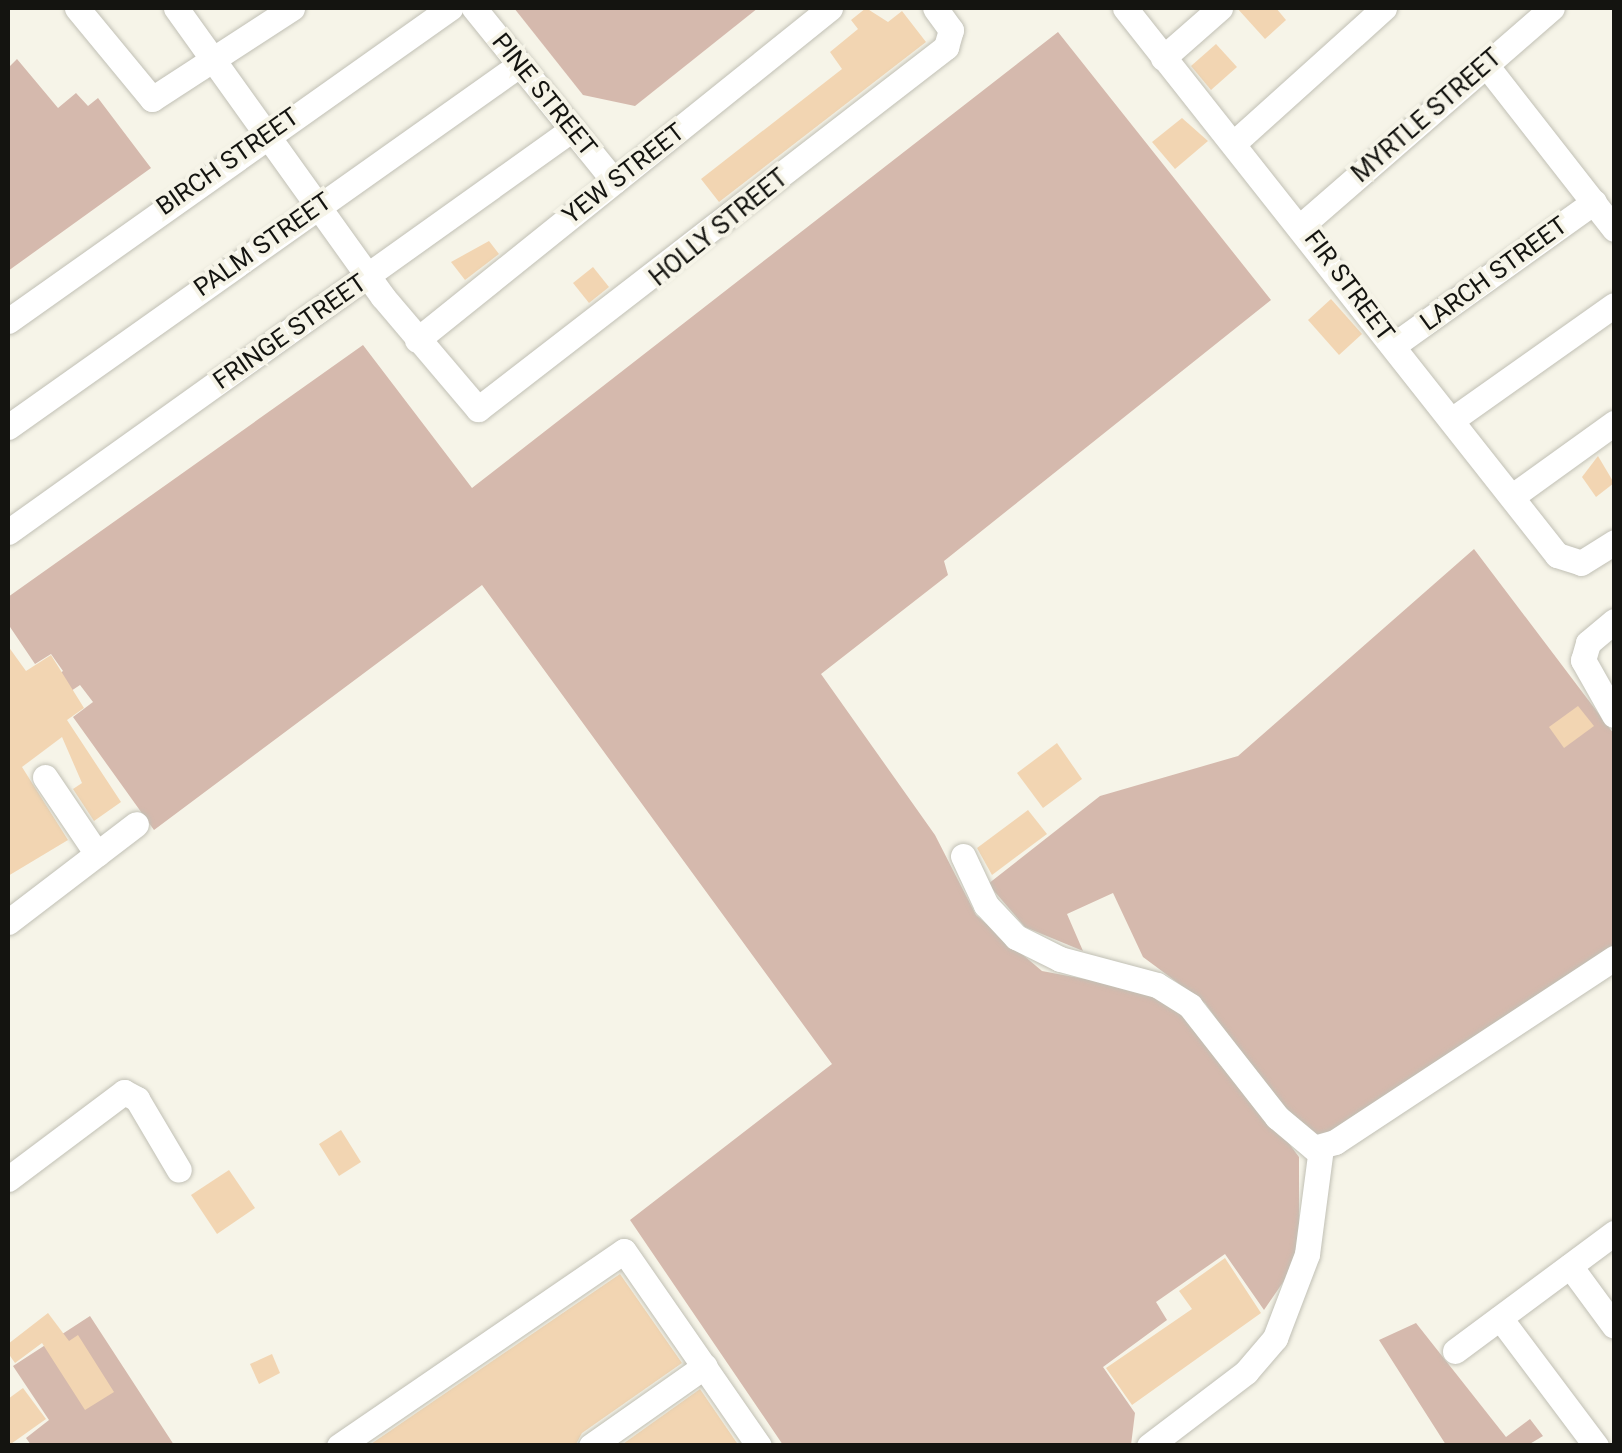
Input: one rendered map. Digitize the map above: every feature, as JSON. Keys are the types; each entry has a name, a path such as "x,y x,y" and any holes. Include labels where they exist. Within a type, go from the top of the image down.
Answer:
{"street":[{"path":"76,8 152,99 216,62 292,8"},
{"path":"176,8 417,340"},
{"name":"BIRCH STREET","path":"8,321 450,8"},
{"name":"PINE STREET","path":"474,8 614,181"},
{"name":"YEW STREET","path":"417,340 830,8"},
{"name":"HOLLY STREET","path":"417,340 478,409 652,282 951,37 935,8"},
{"name":"FIR STREET","path":"1125,8 1572,565 1614,542"},
{"path":"1163,58 1220,8"},
{"path":"1234,142 1384,8"},
{"name":"MYRTLE STREET","path":"1302,225 1552,8"},
{"path":"1486,64 1614,229"},
{"name":"PALM STREET","path":"8,426 519,65"},
{"name":"FRINGE STREET","path":"8,532 572,130"},
{"name":"LARCH STREET","path":"1394,345 1594,202"},
{"path":"1453,419 1614,305"},
{"path":"1514,495 1614,424"},
{"path":"1614,621 1588,643 1582,660 1614,715"},
{"path":"45,777 96,854"},
{"path":"8,922 136,824"},
{"path":"964,856 986,904 1016,937 1172,993 1209,1026 1298,1140 1321,1148"},
{"path":"1149,1446 1246,1372 1276,1338 1306,1254 1321,1148 1614,958"},
{"path":"8,1180 124,1092 137,1099 179,1170"},
{"path":"1455,1351 1614,1233"},
{"path":"338,1446 620,1252 628,1253 759,1446"},
{"path":"1570,1266 1614,1326"},
{"path":"1500,1318 1596,1446"},
{"path":"590,1446 705,1366"}],"shaded area":[{"path":"514,8 758,8 635,106 583,95"},
{"path":"1058,32 1271,300 944,561 948,575 821,674 935,835 976,915 1042,971 1159,993 1221,1052 1299,1157 1299,1259 1264,1310 1225,1254 1156,1302 1167,1320 1103,1367 1135,1413 1131,1445 783,1445 630,1220 832,1064 482,585 154,830 73,717 93,702 80,685 59,699 47,682 63,671 51,654 35,664 8,624 8,597 363,345 472,488"},
{"path":"17,59 58,108 76,93 88,106 98,98 151,168 8,271 8,68"},
{"path":"1474,549 1614,734 1614,948 1315,1142 1275,1101 1205,1003 1143,957 1113,893 1067,914 1083,951 1025,927 988,884 1100,796 1238,756"},
{"path":"90,1316 174,1445 31,1445 26,1438 49,1420 13,1366"},
{"path":"1416,1323 1506,1437 1530,1419 1543,1436 1528,1445 1446,1445 1379,1340"}],"building":[{"path":"866,8 888,22 902,11 926,42 719,202 701,179 842,69 830,52 858,29 851,20"},
{"path":"1237,8 1276,8 1286,20 1265,39"},
{"path":"1216,44 1237,67 1211,90 1191,66"},
{"path":"1182,118 1208,141 1175,169 1152,142"},
{"path":"489,241 499,254 465,280 451,262"},
{"path":"593,267 609,287 589,303 573,283"},
{"path":"1331,299 1362,334 1339,355 1308,320"},
{"path":"1598,456 1614,483 1596,497 1582,477"},
{"path":"8,646 26,671 51,655 84,708 67,720 121,802 94,821 73,789 82,783 62,737 22,767 68,840 8,876"},
{"path":"1578,706 1594,726 1564,748 1549,727"},
{"path":"1057,743 1082,779 1043,808 1017,773"},
{"path":"1028,810 1047,834 992,875 977,848"},
{"path":"341,1130 361,1162 339,1176 319,1144"},
{"path":"229,1170 255,1208 217,1234 191,1195"},
{"path":"1225,1258 1261,1313 1132,1405 1106,1368 1192,1309 1179,1291"},
{"path":"620,1274 682,1363 582,1433 575,1446 368,1446"},
{"path":"48,1313 69,1341 78,1335 114,1392 85,1410 42,1343 15,1363 8,1353 8,1344"},
{"path":"272,1354 280,1373 259,1384 250,1364"},
{"path":"23,1388 46,1419 8,1446 8,1399"},
{"path":"700,1389 739,1446 620,1446"}]}
